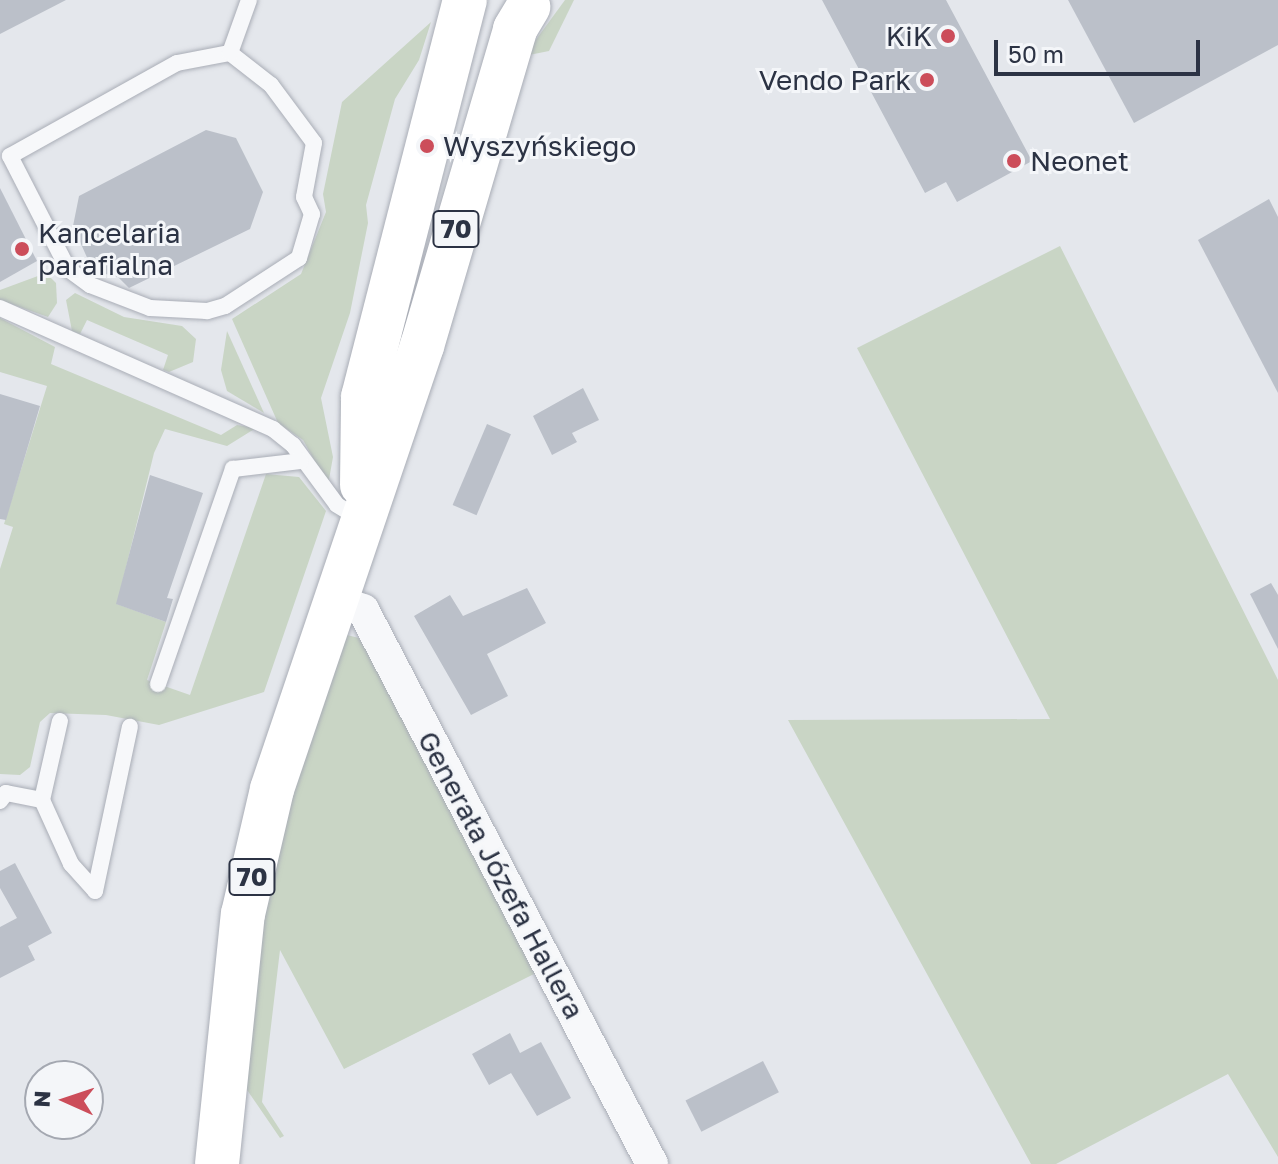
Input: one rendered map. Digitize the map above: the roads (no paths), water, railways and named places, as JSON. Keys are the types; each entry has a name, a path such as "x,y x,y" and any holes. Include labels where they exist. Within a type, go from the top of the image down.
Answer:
{"main road":[{"name":"70","path":"362,520 363,397 465,0"},
{"path":"477,0 501,10 534,3"},
{"name":"70","path":"217,1164 243,914 272,789 422,346 515,29 534,3"}],"street":[{"name":"Generała Józefa Hallera","path":"338,601 363,610 652,1164"}],"lane":[{"path":"230,53 249,0"},
{"path":"230,53 271,85 314,143 304,197 312,214 299,258 225,306 207,311 150,308 90,285 68,269 10,156 177,63 230,53"},
{"path":"0,308 273,429 293,445 301,461 337,505 362,520"},
{"path":"158,684 233,469 301,461"},
{"path":"60,721 42,800 71,864 95,891 130,727"},
{"path":"0,801 6,793 42,800"}],"place":[{"name":"KiK","path":"948,36"},
{"name":"Vendo Park","path":"927,80"},
{"name":"Wyszyńskiego","path":"427,146"},
{"name":"Neonet","path":"1014,161"},
{"name":"Kancelaria parafialna","path":"22,249"}]}
